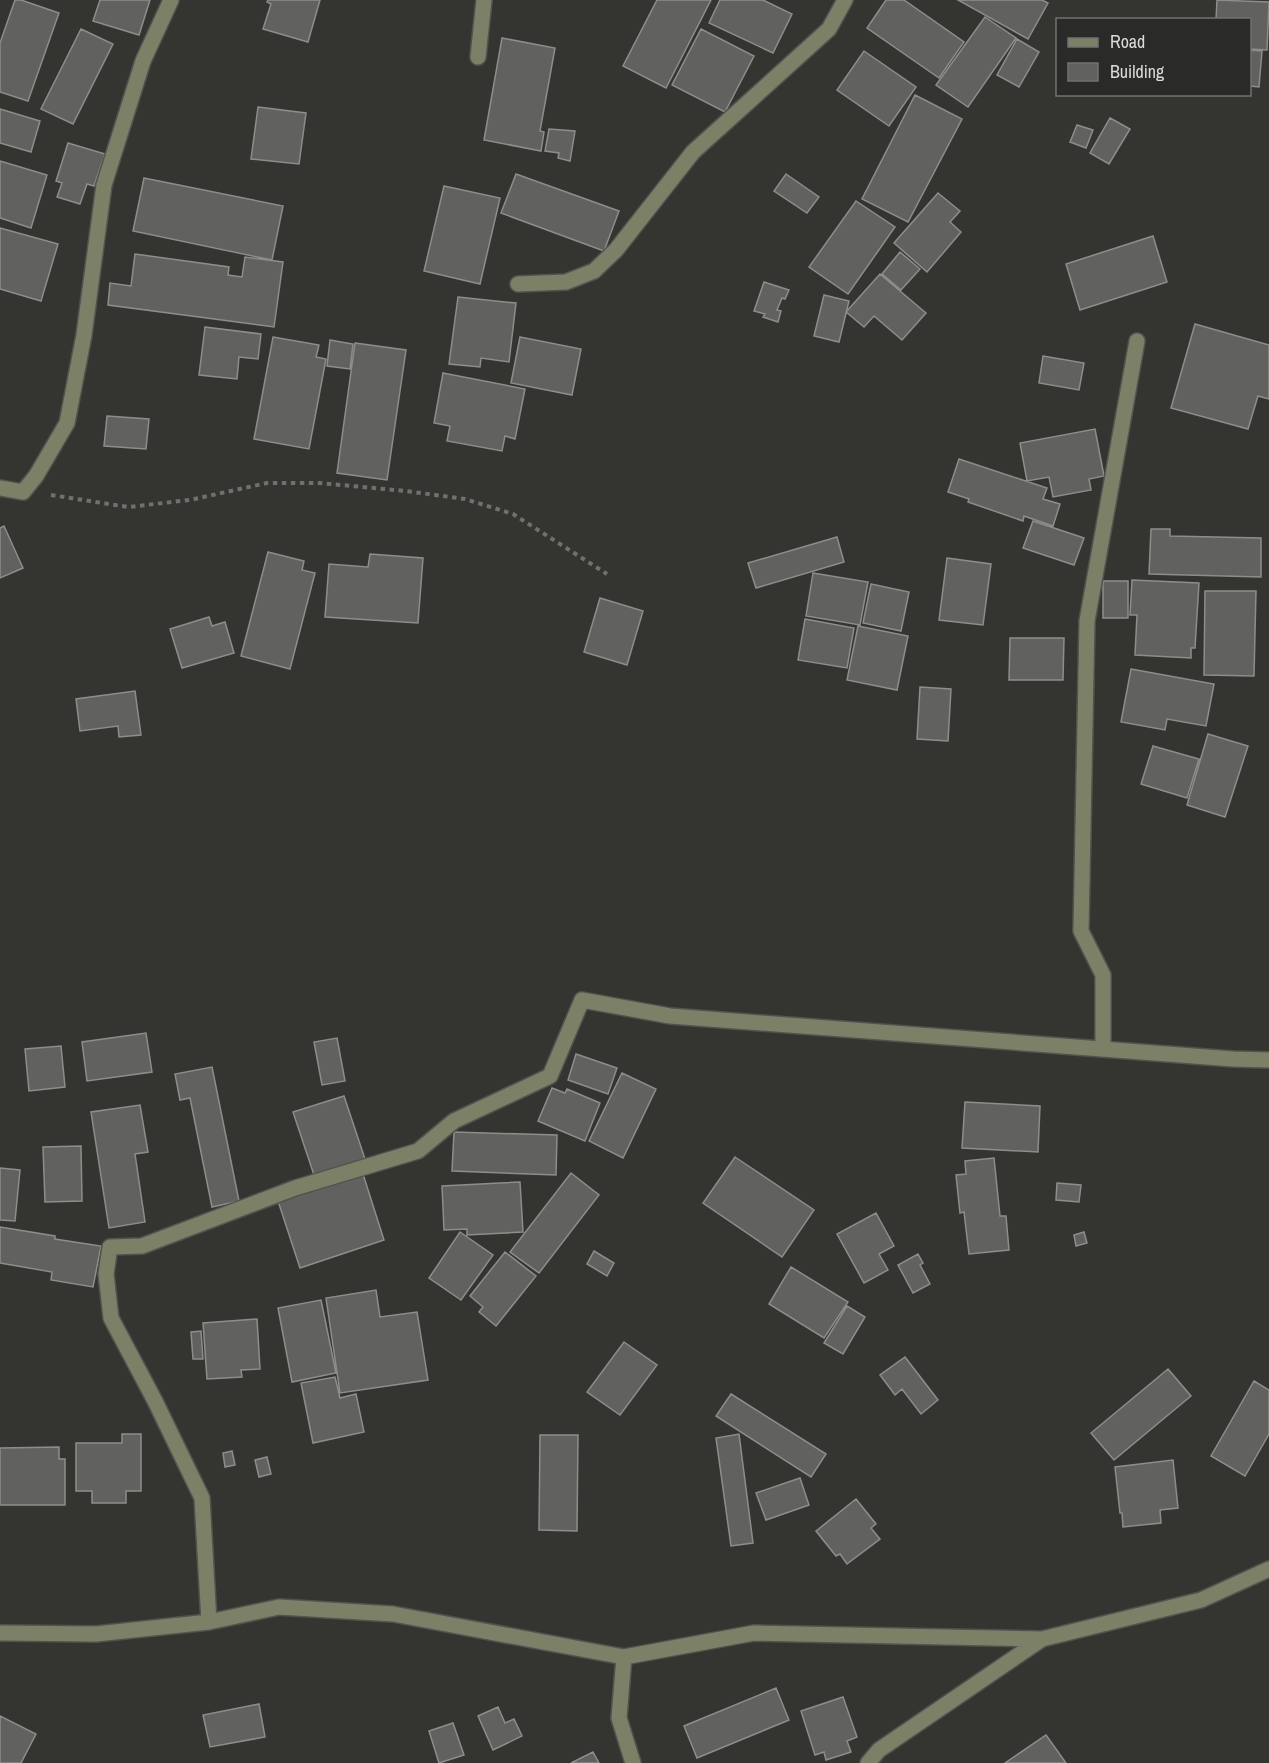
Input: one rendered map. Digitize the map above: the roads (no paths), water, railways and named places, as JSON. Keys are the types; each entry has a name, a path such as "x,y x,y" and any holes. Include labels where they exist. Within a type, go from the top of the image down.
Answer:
{"street":[{"path":"0,488 23,492 36,476 67,423 84,335 104,185 143,61 171,0"},
{"path":"478,57 484,0"},
{"path":"518,284 566,282 594,271 616,250 693,152 829,29 845,0"},
{"path":"1103,1048 1102,975 1082,931 1087,621 1137,341"},
{"path":"208,1622 202,1498 155,1401 111,1318 106,1274 110,1247 142,1245 295,1188 418,1151 454,1120 550,1076 582,1000 670,1016 1269,1060"},
{"path":"0,1633 96,1634 208,1622 279,1607 393,1614 624,1657 754,1633 1042,1639 1201,1600 1269,1569"},
{"path":"868,1763 879,1750 1042,1639"},
{"path":"624,1657 619,1718 633,1763"}]}
